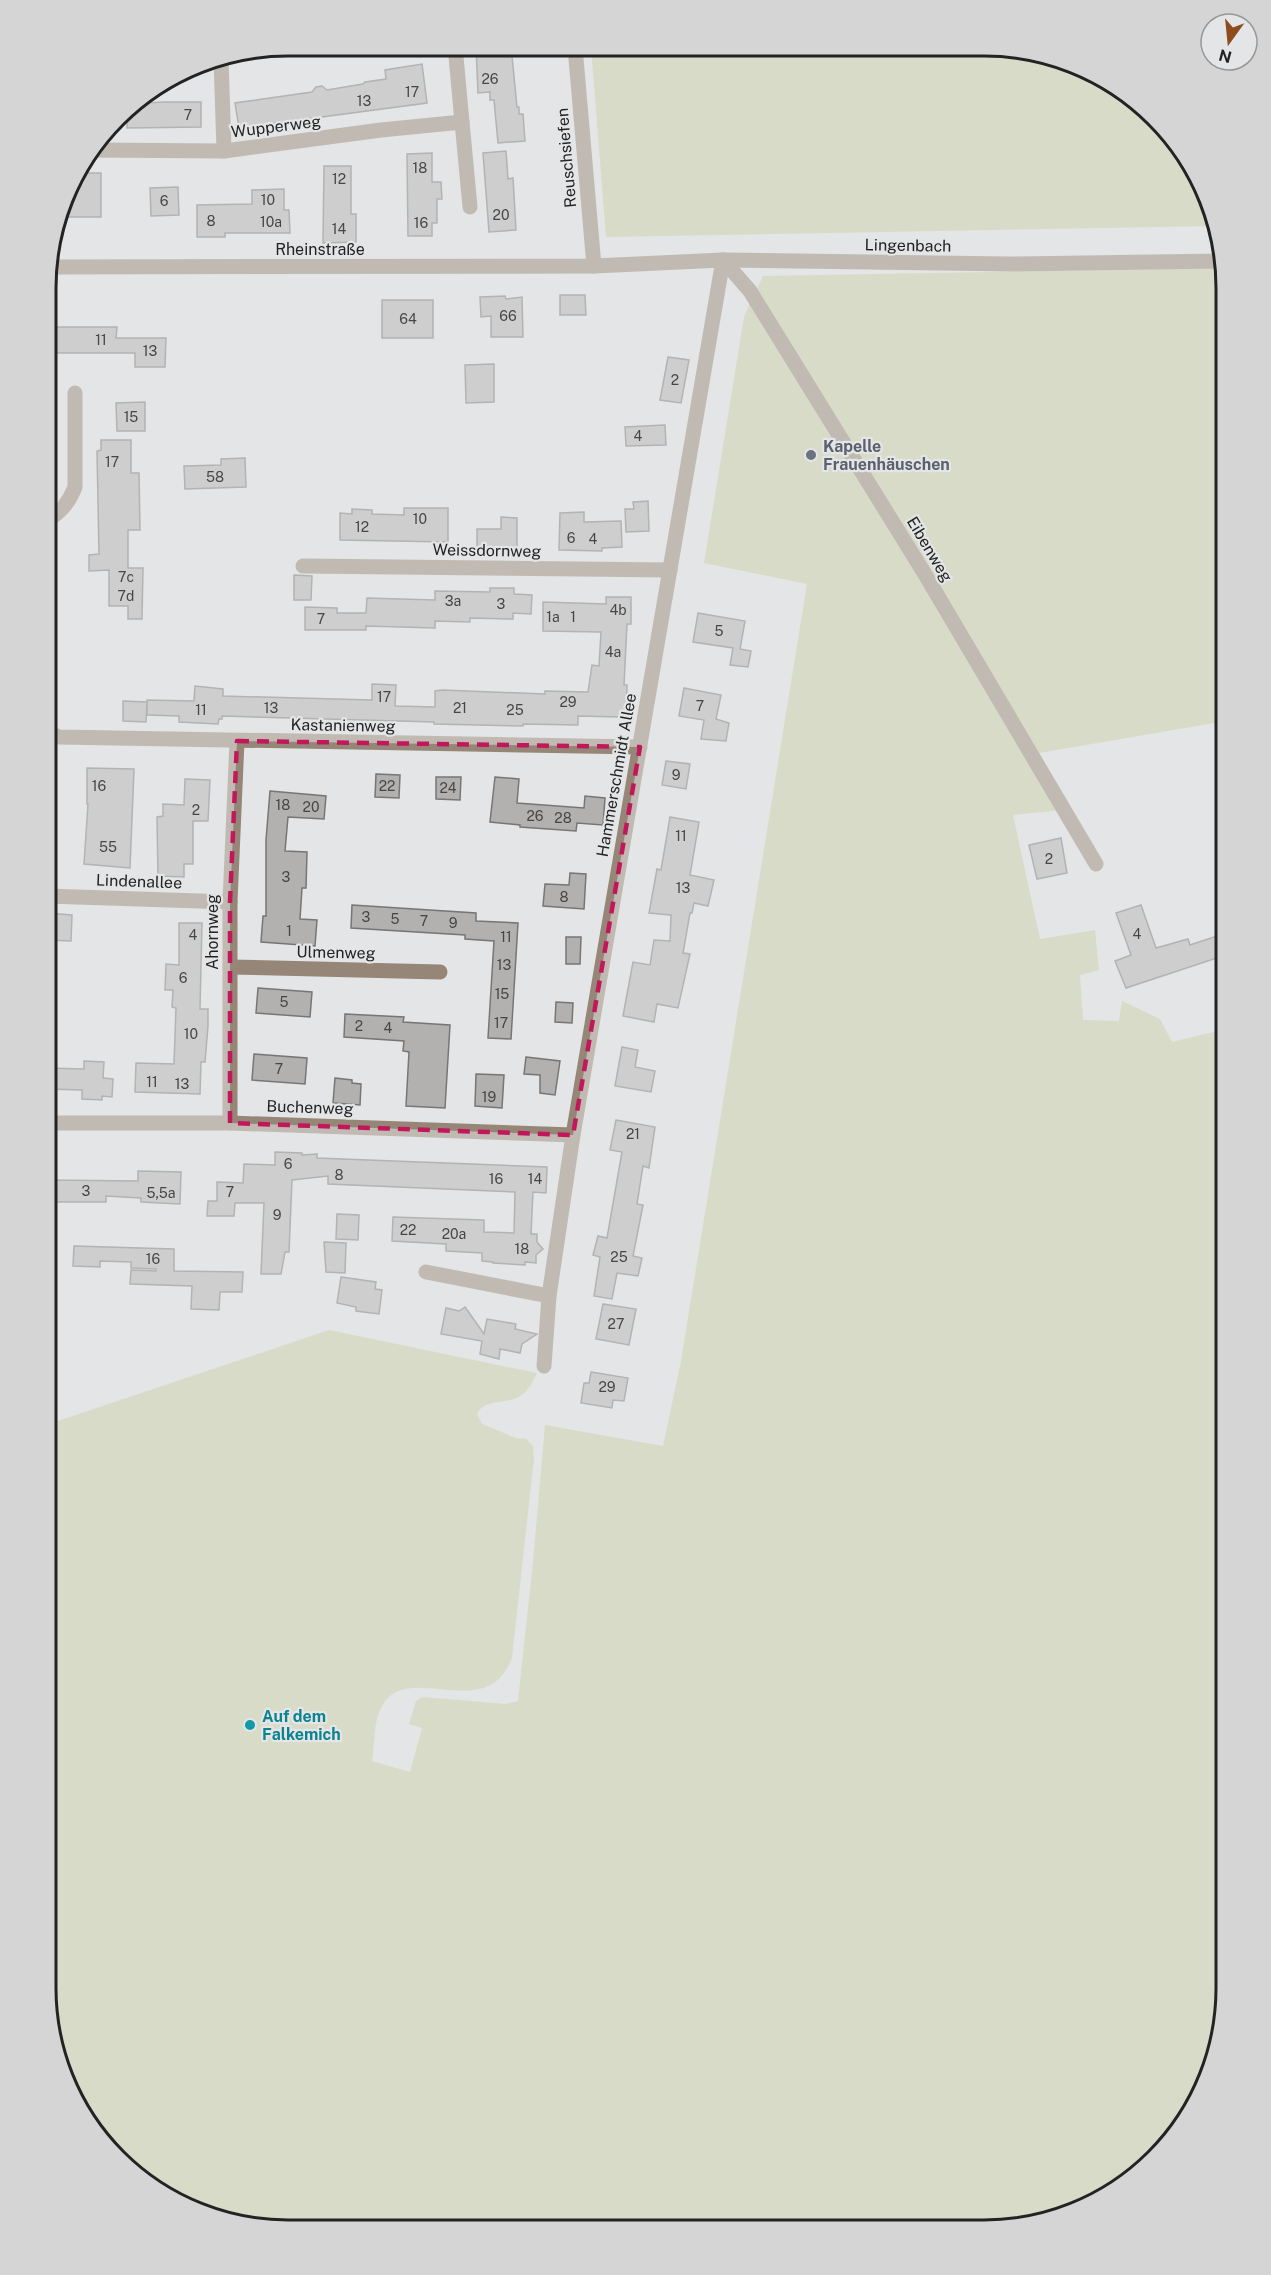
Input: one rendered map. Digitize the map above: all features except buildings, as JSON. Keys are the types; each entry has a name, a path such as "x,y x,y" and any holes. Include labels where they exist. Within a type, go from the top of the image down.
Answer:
{"street":[{"path":"456,55 470,207"},
{"name":"Reuschsiefen","path":"576,55 594,266"},
{"path":"221,65 224,151"},
{"name":"Wupperweg","path":"101,150 224,151 381,130 462,122"},
{"name":"Lingenbach","path":"594,266 723,260 1010,264 1214,261"},
{"name":"Hammerschmidt Allee","path":"544,1366 549,1296 573,1135 723,260"},
{"name":"Eibenweg","path":"723,260 757,301 926,576 1096,864"},
{"name":"Rheinstraße","path":"56,267 594,266"},
{"path":"56,514 72,496 75,487 75,393"},
{"name":"Weissdornweg","path":"303,567 670,570"},
{"name":"Kastanienweg","path":"56,735 237,741 640,747"},
{"name":"Ahornweg","path":"230,1123 230,902 237,741"},
{"name":"Lindenallee","path":"56,896 230,902"},
{"name":"Ulmenweg","path":"230,967 440,972"},
{"name":"Buchenweg","path":"56,1123 230,1123 573,1135"},
{"path":"426,1272 549,1296"}],"highlighted area":[{"path":"237,741 640,747 573,1135 230,1123 230,902"}],"green space":[{"path":"592,55 984,55 1014,57 1044,63 1086,79 1100,87 1125,103 1148,123 1168,146 1192,185 1208,226 606,237"},
{"path":"1215,268 1216,723 1039,753 756,291 763,276"},
{"path":"750,303 1062,810 1013,815 1040,939 1095,930 1099,970 1080,975 1083,1020 1119,1021 1122,1001 1160,1019 1172,1042 1216,1031 1216,1988 1214,2018 1208,2048 1192,2090 1184,2104 1168,2129 1148,2152 1125,2172 1086,2196 1044,2212 1014,2218 984,2220 288,2220 257,2218 227,2212 185,2196 171,2188 146,2172 123,2152 103,2129 87,2104 73,2076 63,2048 56,2003 56,1422 329,1330 537,1373 530,1386 520,1396 485,1406 477,1414 482,1424 516,1438 526,1439 533,1446 534,1458 512,1658 500,1678 484,1688 466,1691 410,1688 394,1693 379,1712 372,1761 410,1772 422,1728 409,1724 416,1701 422,1697 506,1704 518,1701 545,1425 663,1446 681,1361 807,584 704,563 744,317"}],"place":[{"name":"Kapelle Frauenhäuschen","path":"811,455"},
{"name":"Auf dem Falkemich","path":"250,1725"}]}
